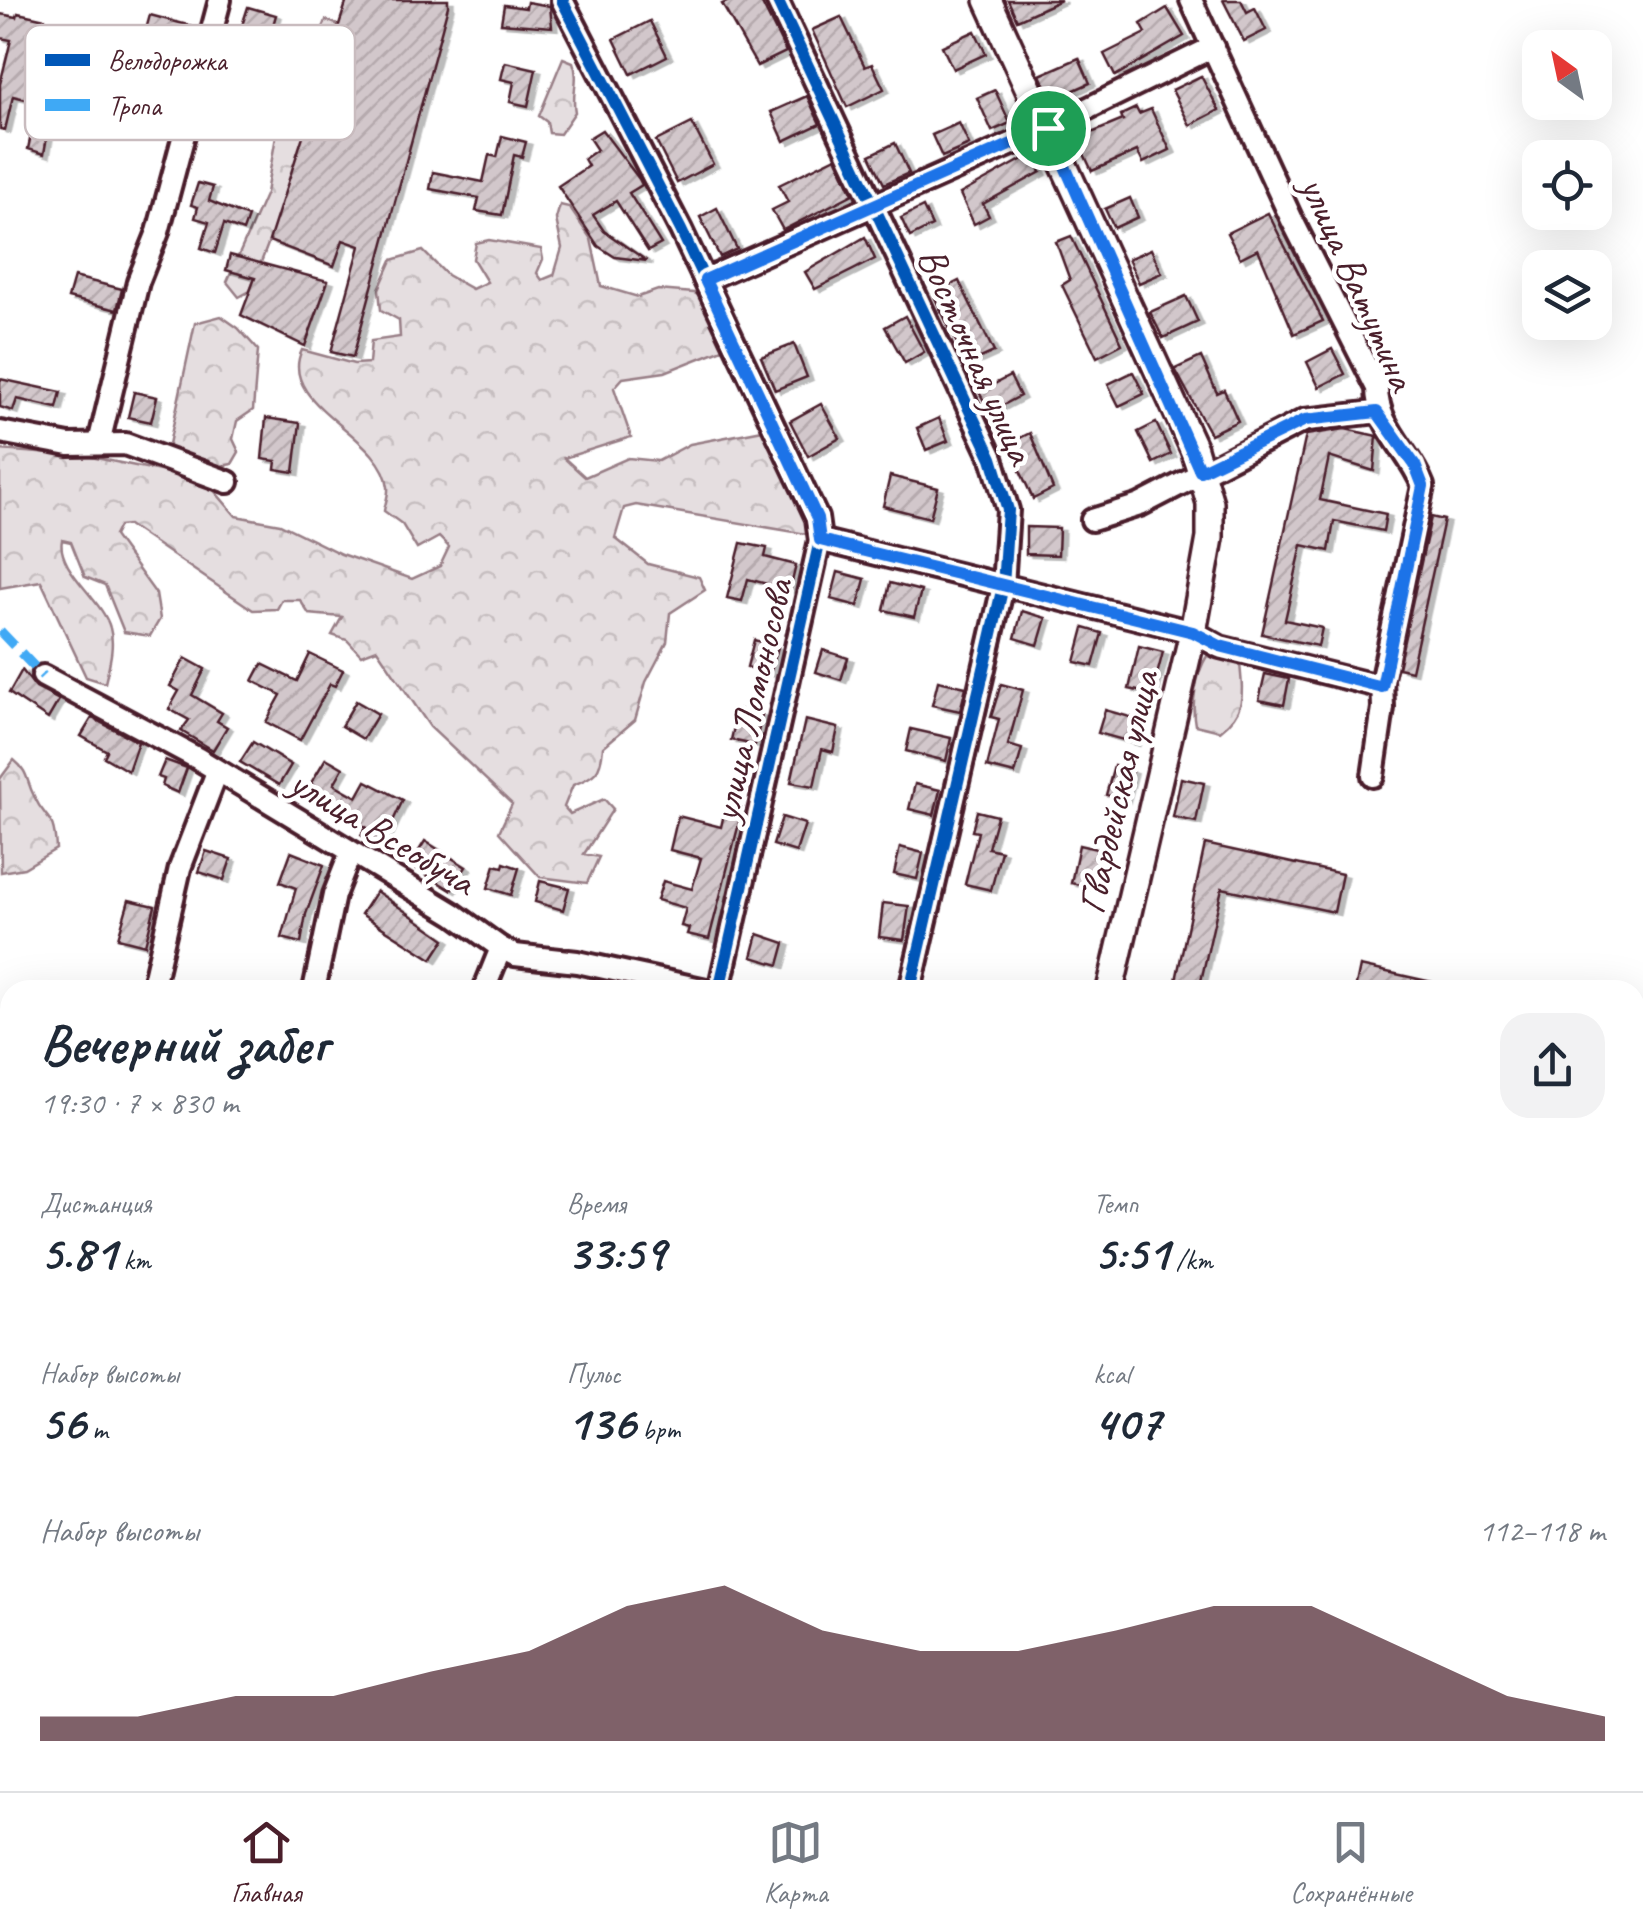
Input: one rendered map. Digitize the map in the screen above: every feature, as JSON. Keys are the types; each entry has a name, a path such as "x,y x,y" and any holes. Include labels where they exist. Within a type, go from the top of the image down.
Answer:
{"street":[{"path":"213,25 220,0"},
{"name":"улица Ломоносова","path":"562,0 705,280 817,518 820,540 721,980"},
{"name":"Восточная улица","path":"777,0 992,458 1008,510 1003,586 912,980"},
{"name":"Гвардейская улица","path":"988,0 1200,471 1210,503 1210,538 1193,632 1112,980"},
{"name":"улица Ватутина","path":"1191,0 1292,220 1377,388 1377,412 1415,465 1423,486 1382,687 1373,776"},
{"path":"705,280 1048,128 1213,47"},
{"path":"100,444 138,282 158,232 183,140"},
{"path":"1092,520 1140,504 1305,420 1377,412"},
{"path":"0,432 70,445 100,444 142,450 228,482"},
{"path":"820,540 1193,632 1220,646 1382,687"},
{"name":"улица Всеобуча","path":"43,676 217,772 454,914 501,948 657,980"},
{"path":"154,980 180,868 217,772"},
{"path":"316,980 334,895 351,852"},
{"path":"488,980 501,948"}],"green space":[{"path":"563,58 573,62 575,69 575,112 560,134 549,133 547,122 539,116"},
{"path":"275,140 304,140 250,291 239,297 227,282 266,193"},
{"path":"560,205 569,207 591,239 601,286 638,297 658,290 694,293 704,298 728,347 665,372 623,378 614,388 631,437 564,458 585,477 628,458 658,461 690,444 768,429 813,529 806,534 636,505 624,508 615,538 648,564 699,577 705,590 670,613 667,642 646,682 635,720 603,747 596,772 573,785 564,807 570,814 604,799 613,809 584,854 599,857 587,883 540,877 499,832 512,804 430,727 377,649 361,655 347,640 332,635 342,617 309,614 300,600 282,600 277,609 253,610 128,525 119,526 114,536 156,594 160,619 150,636 124,632 105,585 85,577 71,542 62,540 66,562 110,628 112,649 105,683 86,677 41,581 0,588 0,450 91,457 205,480 236,516 280,524 341,554 412,579 440,566 449,547 439,537 417,549 402,524 384,511 388,490 382,468 369,451 316,404 304,387 298,370 302,350 354,364 369,363 371,341 400,337 399,320 381,310 379,289 392,260 423,251 447,275 472,289 487,282 473,259 476,243 489,240 541,249 543,259 537,273 542,280 554,275 562,248 556,219"},
{"path":"221,316 258,350 253,410 237,421 233,439 239,452 232,464 220,466 168,449 195,323"},
{"path":"1207,656 1240,664 1239,709 1220,731 1195,725 1195,689"},
{"path":"14,760 51,823 56,849 24,868 1,872 0,779"}],"building":[{"path":"347,0 448,0 353,357 331,352 360,246 343,240 334,266 269,241 302,140 355,140 355,25 339,25"},
{"path":"731,0 760,0 786,52 757,66 722,4"},
{"path":"1008,0 1061,0 1017,20"},
{"path":"1223,0 1241,0 1247,12 1255,8 1266,30 1244,41"},
{"path":"527,2 550,6 552,27 501,23 504,5 526,8"},
{"path":"248,7 276,15 273,25 242,25"},
{"path":"1167,8 1184,36 1115,76 1104,54 1146,33 1141,24"},
{"path":"18,13 45,19 43,25 25,25 25,99 13,96 5,130 0,129 0,84 11,40 0,38 0,14 17,17"},
{"path":"150,15 187,25 147,25"},
{"path":"841,17 865,67 872,64 884,89 847,107 812,30"},
{"path":"650,21 667,56 631,74 614,39"},
{"path":"975,31 986,54 953,69 942,46"},
{"path":"1079,58 1090,83 1052,100 1040,75"},
{"path":"505,62 536,69 528,106 510,102 514,82 501,79"},
{"path":"1201,76 1219,110 1190,125 1172,90"},
{"path":"995,90 1010,123 992,131 977,98"},
{"path":"807,96 820,124 784,141 771,112"},
{"path":"1136,108 1139,114 1151,109 1170,150 1143,163 1137,151 1092,171 1077,139 1123,120 1121,115"},
{"path":"692,123 713,164 677,183 656,141"},
{"path":"959,123 969,145 942,157 932,135"},
{"path":"602,130 639,179 642,185 629,193 661,244 648,251 616,201 593,215 604,231 647,261 615,257 598,246 558,186 588,166 584,159 597,150 589,138"},
{"path":"502,136 526,142 522,157 514,155 502,215 476,211 479,198 430,189 433,172 483,182 489,155 497,157"},
{"path":"30,140 46,140 44,154 28,149"},
{"path":"895,143 909,173 884,184 870,155"},
{"path":"1032,154 1041,172 983,204 989,216 974,224 960,194"},
{"path":"836,157 853,194 783,230 772,210 788,202 779,185"},
{"path":"198,183 213,187 209,201 248,217 243,231 224,224 215,253 201,248 209,222 195,218 198,207 191,205"},
{"path":"1130,198 1138,217 1114,228 1105,209"},
{"path":"923,207 932,226 910,237 901,218"},
{"path":"717,208 737,249 720,257 700,217"},
{"path":"1268,213 1323,321 1294,334 1258,249 1240,258 1227,233"},
{"path":"1071,236 1122,344 1097,357 1062,285 1070,280 1056,242"},
{"path":"865,237 875,259 815,289 805,272"},
{"path":"1151,249 1162,273 1139,283 1128,259"},
{"path":"230,255 328,281 305,346 241,315 255,278 226,270"},
{"path":"74,277 122,289 117,310 68,298"},
{"path":"959,281 994,352 967,364 933,294"},
{"path":"1186,296 1198,322 1163,338 1150,312"},
{"path":"905,316 924,352 905,363 885,327"},
{"path":"794,344 807,377 775,390 761,357"},
{"path":"1332,349 1345,374 1319,387 1307,362"},
{"path":"1201,357 1217,393 1224,390 1238,421 1210,434 1175,369"},
{"path":"1133,372 1144,394 1119,406 1108,384"},
{"path":"1010,376 1020,396 990,412 979,392"},
{"path":"0,379 61,392 57,408 17,399 13,411 0,407"},
{"path":"134,392 157,397 151,422 128,417"},
{"path":"821,404 840,438 808,456 790,421"},
{"path":"266,418 300,423 294,472 275,469 276,461 262,459"},
{"path":"939,418 948,441 926,450 917,428"},
{"path":"1156,423 1171,454 1153,463 1138,432"},
{"path":"1345,429 1377,436 1374,471 1329,457 1320,500 1386,514 1383,531 1334,521 1329,551 1302,545 1285,620 1322,628 1318,646 1262,634 1306,435"},
{"path":"1030,433 1053,489 1033,499 1008,444"},
{"path":"890,476 938,488 930,518 883,506"},
{"path":"1431,517 1444,520 1411,671 1398,668"},
{"path":"1026,527 1059,528 1058,555 1026,554"},
{"path":"741,543 767,548 765,557 796,565 790,590 748,579 742,601 727,598"},
{"path":"838,572 865,579 858,606 831,599"},
{"path":"890,583 921,591 914,617 884,610"},
{"path":"1022,611 1046,618 1038,645 1015,638"},
{"path":"1084,628 1102,633 1093,666 1075,662"},
{"path":"754,640 778,647 770,674 747,667"},
{"path":"1139,646 1163,652 1152,694 1129,689"},
{"path":"823,650 848,658 841,680 816,672"},
{"path":"310,654 343,670 335,686 330,684 300,740 266,722 281,695 253,681 262,664 297,681"},
{"path":"185,658 205,669 192,695 222,713 217,721 227,727 213,750 181,731 189,720 169,709 179,691 170,686"},
{"path":"22,670 36,688 59,700 48,719 9,693"},
{"path":"1265,674 1289,679 1284,705 1259,700"},
{"path":"938,681 966,687 960,711 932,705"},
{"path":"1001,684 1023,690 1008,745 1022,749 1015,774 987,767 999,719 991,717"},
{"path":"356,701 378,714 363,739 341,726"},
{"path":"738,709 762,715 755,745 731,740"},
{"path":"1105,710 1141,720 1134,743 1098,733"},
{"path":"92,718 138,742 128,771 104,757 107,751 81,736"},
{"path":"805,720 838,728 833,752 822,749 814,786 791,782"},
{"path":"911,729 951,738 946,761 906,751"},
{"path":"253,742 291,765 279,785 240,762"},
{"path":"326,758 343,768 334,784 357,797 366,781 403,800 381,846 361,835 366,827 353,821 356,815 311,783"},
{"path":"165,760 187,768 178,793 162,786 164,779 158,777"},
{"path":"1114,766 1132,771 1124,800 1106,795"},
{"path":"1181,778 1204,783 1196,822 1173,817"},
{"path":"915,784 940,790 934,815 909,809"},
{"path":"726,805 743,808 709,939 687,934 689,928 681,926 686,908 657,900 663,881 692,889 701,858 670,850 678,816 721,827"},
{"path":"977,811 997,816 988,848 1001,851 991,890 965,884 978,832 972,831"},
{"path":"782,817 805,824 796,852 773,845"},
{"path":"425,841 466,867 451,890 410,865"},
{"path":"1205,844 1342,874 1334,912 1222,888 1201,980 1176,980"},
{"path":"1079,845 1101,850 1092,888 1071,883"},
{"path":"900,847 923,853 917,879 894,874"},
{"path":"206,851 231,859 224,880 199,872"},
{"path":"291,852 324,865 306,914 301,943 282,938 296,888 280,882"},
{"path":"504,863 519,868 511,895 488,888 495,865 503,867"},
{"path":"540,881 569,888 563,910 535,902"},
{"path":"376,891 445,939 432,959 361,914"},
{"path":"129,900 155,906 145,945 118,938"},
{"path":"883,903 909,906 904,940 879,937"},
{"path":"758,934 785,943 779,965 752,957"},
{"path":"1360,966 1423,980 1357,980"}],"marked path":[{"path":"0,631 43,676"}],"cycle path":[{"path":"562,0 681,230 817,518 820,540 721,980"},
{"path":"777,0 992,458 1008,510 1003,586 912,980"}],"route":[{"path":"1048,128 1194,449 1200,471 1305,420 1377,412 1415,465 1423,486 1382,687 1220,646 1193,632 820,540 817,518 705,280 1048,128"}]}
